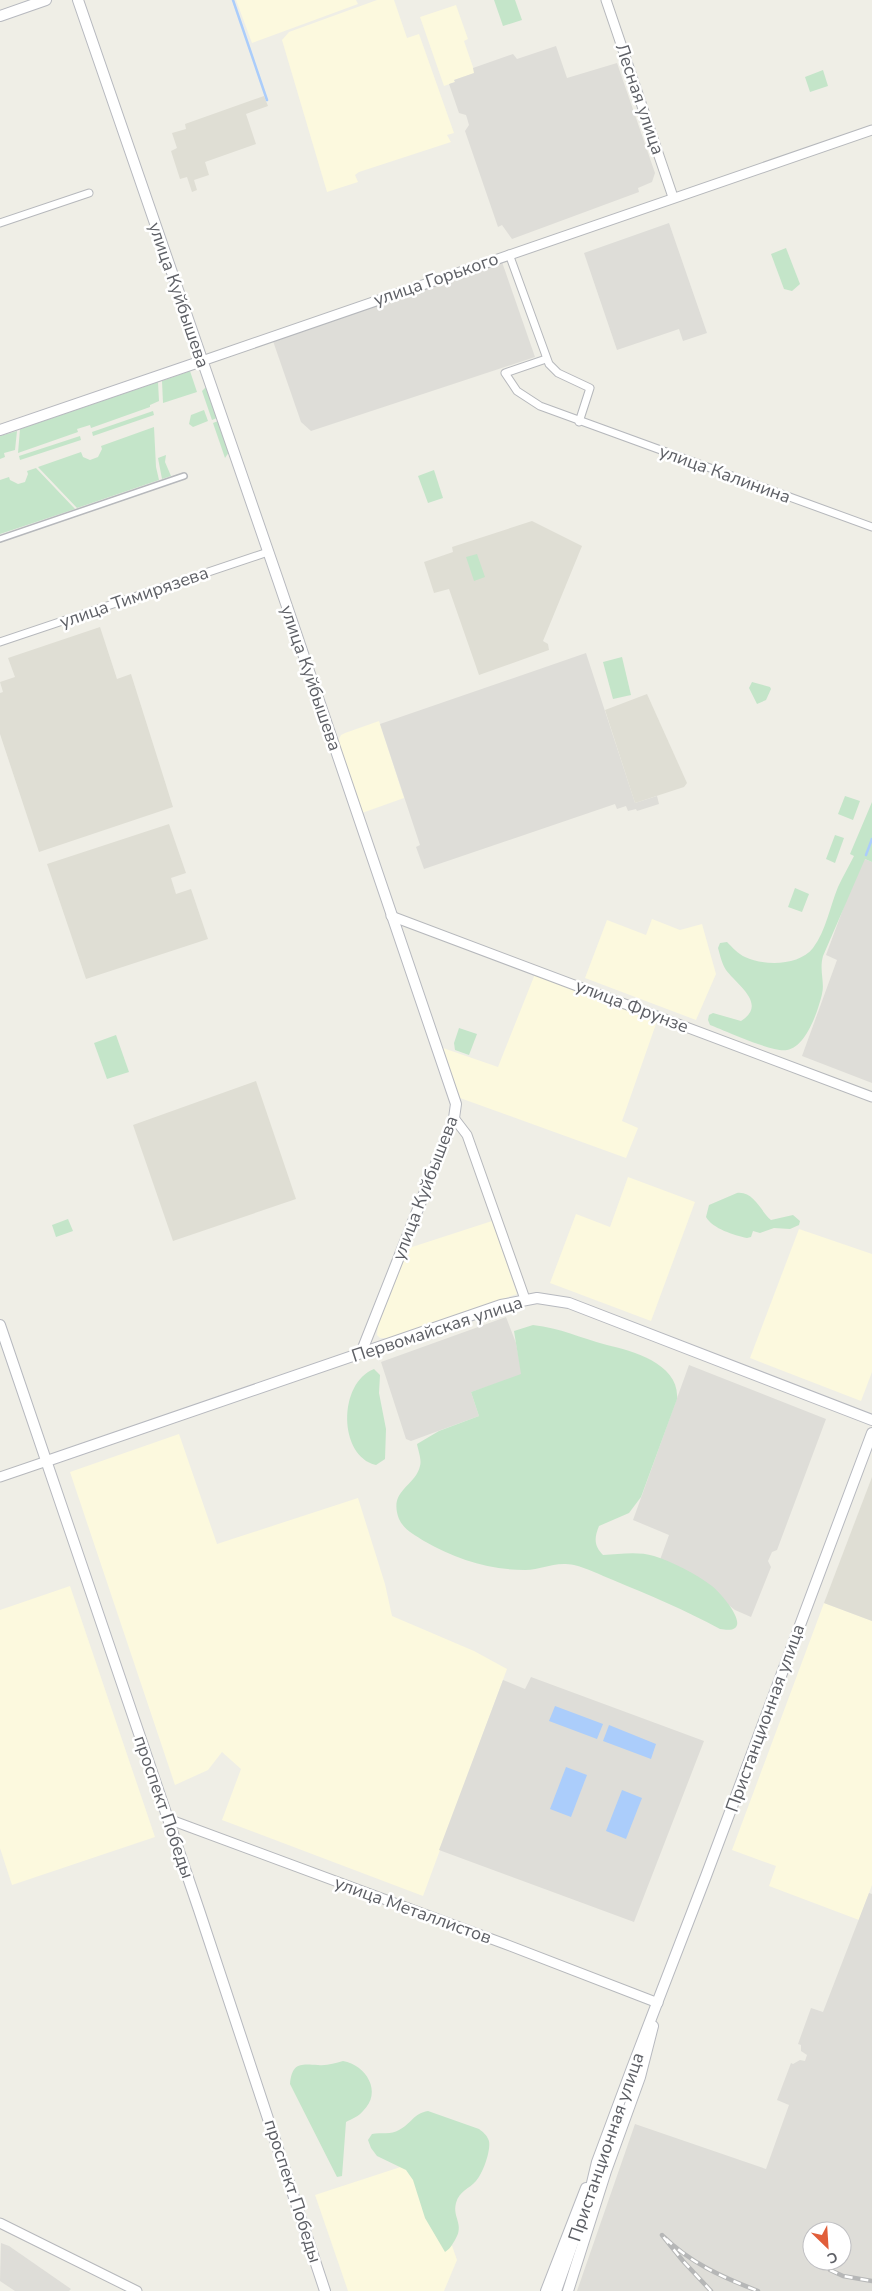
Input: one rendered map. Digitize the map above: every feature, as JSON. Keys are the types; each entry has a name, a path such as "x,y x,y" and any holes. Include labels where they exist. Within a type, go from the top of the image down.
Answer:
{"main road":[{"path":"0,16 46,0"},
{"name":"улица Куйбышева","path":"78,0 454,1097 456,1111 454,1118 361,1353"},
{"name":"улица Горького","path":"0,430 202,360"},
{"name":"Первомайская улица","path":"47,1461 525,1299 549,1298 569,1302 872,1420"},
{"name":"проспект Победы","path":"0,1324 326,2291"},
{"name":"Пристанционная улица","path":"556,2291 588,2200 598,2162 872,1433"},
{"name":"Пристанционная улица","path":"568,2291 606,2171 640,2077 658,2003"},
{"path":"546,2291 576,2210 598,2162"}],"street":[{"name":"Лесная улица","path":"606,0 673,197"},
{"name":"улица Горького","path":"202,360 872,130"},
{"path":"0,223 89,193"},
{"path":"509,254 546,359 558,373 590,388 579,422"},
{"name":"улица Калинина","path":"546,359 506,372 517,391 531,402 579,422 872,527"},
{"path":"0,539 184,476"},
{"name":"улица Тимирязева","path":"0,642 268,552"},
{"name":"улица Фрунзе","path":"391,916 872,1097"},
{"path":"454,1118 467,1135 525,1299"},
{"name":"Первомайская улица","path":"0,1477 47,1461"},
{"name":"улица Металлистов","path":"168,1819 658,2003"},
{"path":"0,2223 137,2291"}],"shaded area":[{"path":"236,0 356,0 358,4 252,43"},
{"path":"377,0 394,0 407,38 419,34 454,133 447,135 451,142 359,172 355,175 358,182 327,192 282,40 289,32"},
{"path":"456,5 468,39 464,41 475,73 454,80 455,82 444,86 420,17"},
{"path":"556,46 567,78 617,63 655,173 652,182 638,188 639,192 512,239 502,225 498,227 465,131 469,125 466,115 459,113 449,84 455,82 454,80 474,73 473,68 513,54 517,59"},
{"path":"264,96 268,106 246,114 256,144 205,162 209,175 194,180 197,190 192,192 187,177 180,179 171,151 177,148 172,133 186,129 185,124"},
{"path":"669,223 707,333 683,341 679,329 617,350 584,253"},
{"path":"502,262 535,357 311,431 301,422 273,341"},
{"path":"532,521 582,546 543,641 548,644 549,650 479,675 449,589 434,593 424,562 453,552 452,547"},
{"path":"100,627 117,679 131,674 173,807 39,852 0,734 0,693 3,692 0,682 15,677 8,658"},
{"path":"586,653 635,803 657,796 659,804 637,811 636,809 628,811 626,806 617,809 615,804 424,869 416,847 420,845 380,724"},
{"path":"647,694 687,783 684,787 635,803 605,710"},
{"path":"379,721 404,798 362,813 338,741 341,735 345,733"},
{"path":"169,824 186,873 171,878 176,894 191,889 208,939 86,979 47,864"},
{"path":"862,858 872,862 872,1083 802,1056 837,960 826,955"},
{"path":"652,919 680,930 702,924 716,974 696,1020 585,978 607,920 646,935"},
{"path":"535,974 657,1021 622,1121 638,1128 626,1158 460,1098 443,1048 498,1067"},
{"path":"256,1081 296,1199 173,1241 133,1125"},
{"path":"628,1177 695,1202 651,1321 550,1283 576,1214 610,1227"},
{"path":"492,1221 517,1294 389,1338 380,1338 377,1335 378,1325 409,1248"},
{"path":"799,1229 872,1254 872,1372 861,1401 750,1358"},
{"path":"506,1317 516,1343 522,1375 471,1392 479,1416 411,1441 406,1439 381,1362"},
{"path":"689,1365 826,1419 777,1550 772,1552 768,1561 771,1567 751,1617 735,1610 703,1585 657,1568 669,1535 633,1520"},
{"path":"179,1434 217,1544 358,1498 385,1584 392,1616 474,1651 507,1669 423,1896 222,1820 241,1769 222,1752 208,1770 175,1785 70,1472"},
{"path":"872,1477 872,1621 824,1603"},
{"path":"70,1586 155,1837 12,1885 0,1848 0,1610"},
{"path":"824,1603 872,1621 872,1885 859,1920 769,1886 776,1866 732,1850"},
{"path":"531,1677 704,1741 634,1922 439,1850 503,1680 525,1689"},
{"path":"869,1893 872,1894 872,2291 577,2291 635,2124 766,2169 789,2105 777,2100 791,2063 793,2064 800,2060 805,2061 807,2055 801,2051 801,2045 798,2044 811,2008 823,2012"},
{"path":"422,2160 457,2260 444,2291 348,2291 315,2195"},
{"path":"1,2243 9,2246 71,2289 69,2291 15,2291 0,2281"}],"green space":[{"path":"494,0 515,0 522,20 503,26"},
{"path":"823,70 828,86 810,92 805,77"},
{"path":"786,248 800,284 792,291 784,289 771,254"},
{"path":"190,371 197,392 163,403 162,381"},
{"path":"158,382 159,401 150,405 150,407 91,428 90,425 77,429 78,432 18,453 20,429"},
{"path":"206,387 217,418 212,420 202,391"},
{"path":"204,410 208,421 193,427 189,424 191,415"},
{"path":"153,411 154,415 93,436 92,432"},
{"path":"218,421 229,452 225,458 213,423"},
{"path":"154,427 156,467 159,480 77,508 38,467 81,452 83,457 90,460 98,457 102,449 101,446"},
{"path":"17,431 15,450 4,453 5,457 0,459 0,436"},
{"path":"80,436 81,440 20,460 19,456"},
{"path":"166,455 165,462 171,476 162,479 158,458"},
{"path":"36,468 75,509 0,534 0,480 9,477 10,480 18,484 25,482 28,474 27,471"},
{"path":"434,470 443,498 428,503 418,476"},
{"path":"477,554 485,577 474,581 466,557"},
{"path":"622,657 631,695 613,699 603,662"},
{"path":"752,682 770,687 771,689 766,700 757,704 749,688"},
{"path":"845,796 860,801 853,820 838,814"},
{"path":"872,802 872,862 865,859 823,956 823,985 818,1010 800,1042 787,1050 780,1050 761,1045 710,1025 709,1015 713,1013 741,1021 749,1015 752,1008 748,995 725,968 718,948 720,943 727,942 742,956 762,962 781,963 807,954 821,934 838,887 854,856 850,854"},
{"path":"835,835 844,838 835,863 826,859"},
{"path":"795,888 809,894 802,912 788,907"},
{"path":"459,1028 477,1034 469,1055 455,1050 454,1043"},
{"path":"116,1035 129,1072 107,1079 94,1043"},
{"path":"737,1193 748,1195 771,1220 793,1215 800,1221 799,1225 790,1229 774,1228 760,1233 753,1231 751,1237 747,1238 730,1233 709,1221 706,1217 709,1205"},
{"path":"68,1219 73,1231 56,1237 52,1225"},
{"path":"533,1325 562,1331 641,1355 663,1368 671,1377 676,1387 677,1399 641,1497 629,1513 599,1526 596,1534 596,1545 603,1555 648,1554 692,1573 712,1586 729,1605 737,1621 736,1626 731,1630 720,1629 653,1597 574,1565 560,1564 525,1570 485,1566 460,1558 424,1541 410,1532 401,1523 397,1501 399,1495 413,1479 420,1466 417,1444 439,1431 479,1416 471,1392 521,1374 514,1331"},
{"path":"374,1369 380,1375 379,1393 386,1429 385,1459 376,1465 364,1459 355,1448 349,1434 347,1419 349,1403 354,1389 362,1377"},
{"path":"343,2061 359,2068 365,2074 372,2088 372,2096 369,2104 361,2113 346,2122 342,2176 337,2177 290,2084 293,2072 298,2066 307,2064 325,2065"},
{"path":"428,2111 479,2129 486,2135 489,2141 488,2156 481,2173 476,2181 457,2199 455,2208 459,2230 451,2247 445,2252 425,2218 413,2180 406,2170 377,2156 368,2140 372,2134 396,2132 419,2114"}],"water":[{"path":"555,1706 603,1724 597,1739 549,1721"},
{"path":"609,1725 656,1744 651,1759 603,1741"},
{"path":"566,1767 587,1775 571,1817 550,1809"},
{"path":"622,1790 642,1798 626,1839 606,1831"}],"waterway":[{"path":"233,0 267,100"},
{"path":"866,855 872,839"}],"railway":[{"path":"711,2291 662,2235 695,2261 758,2291"},
{"path":"832,2271 843,2276 872,2281"}]}
